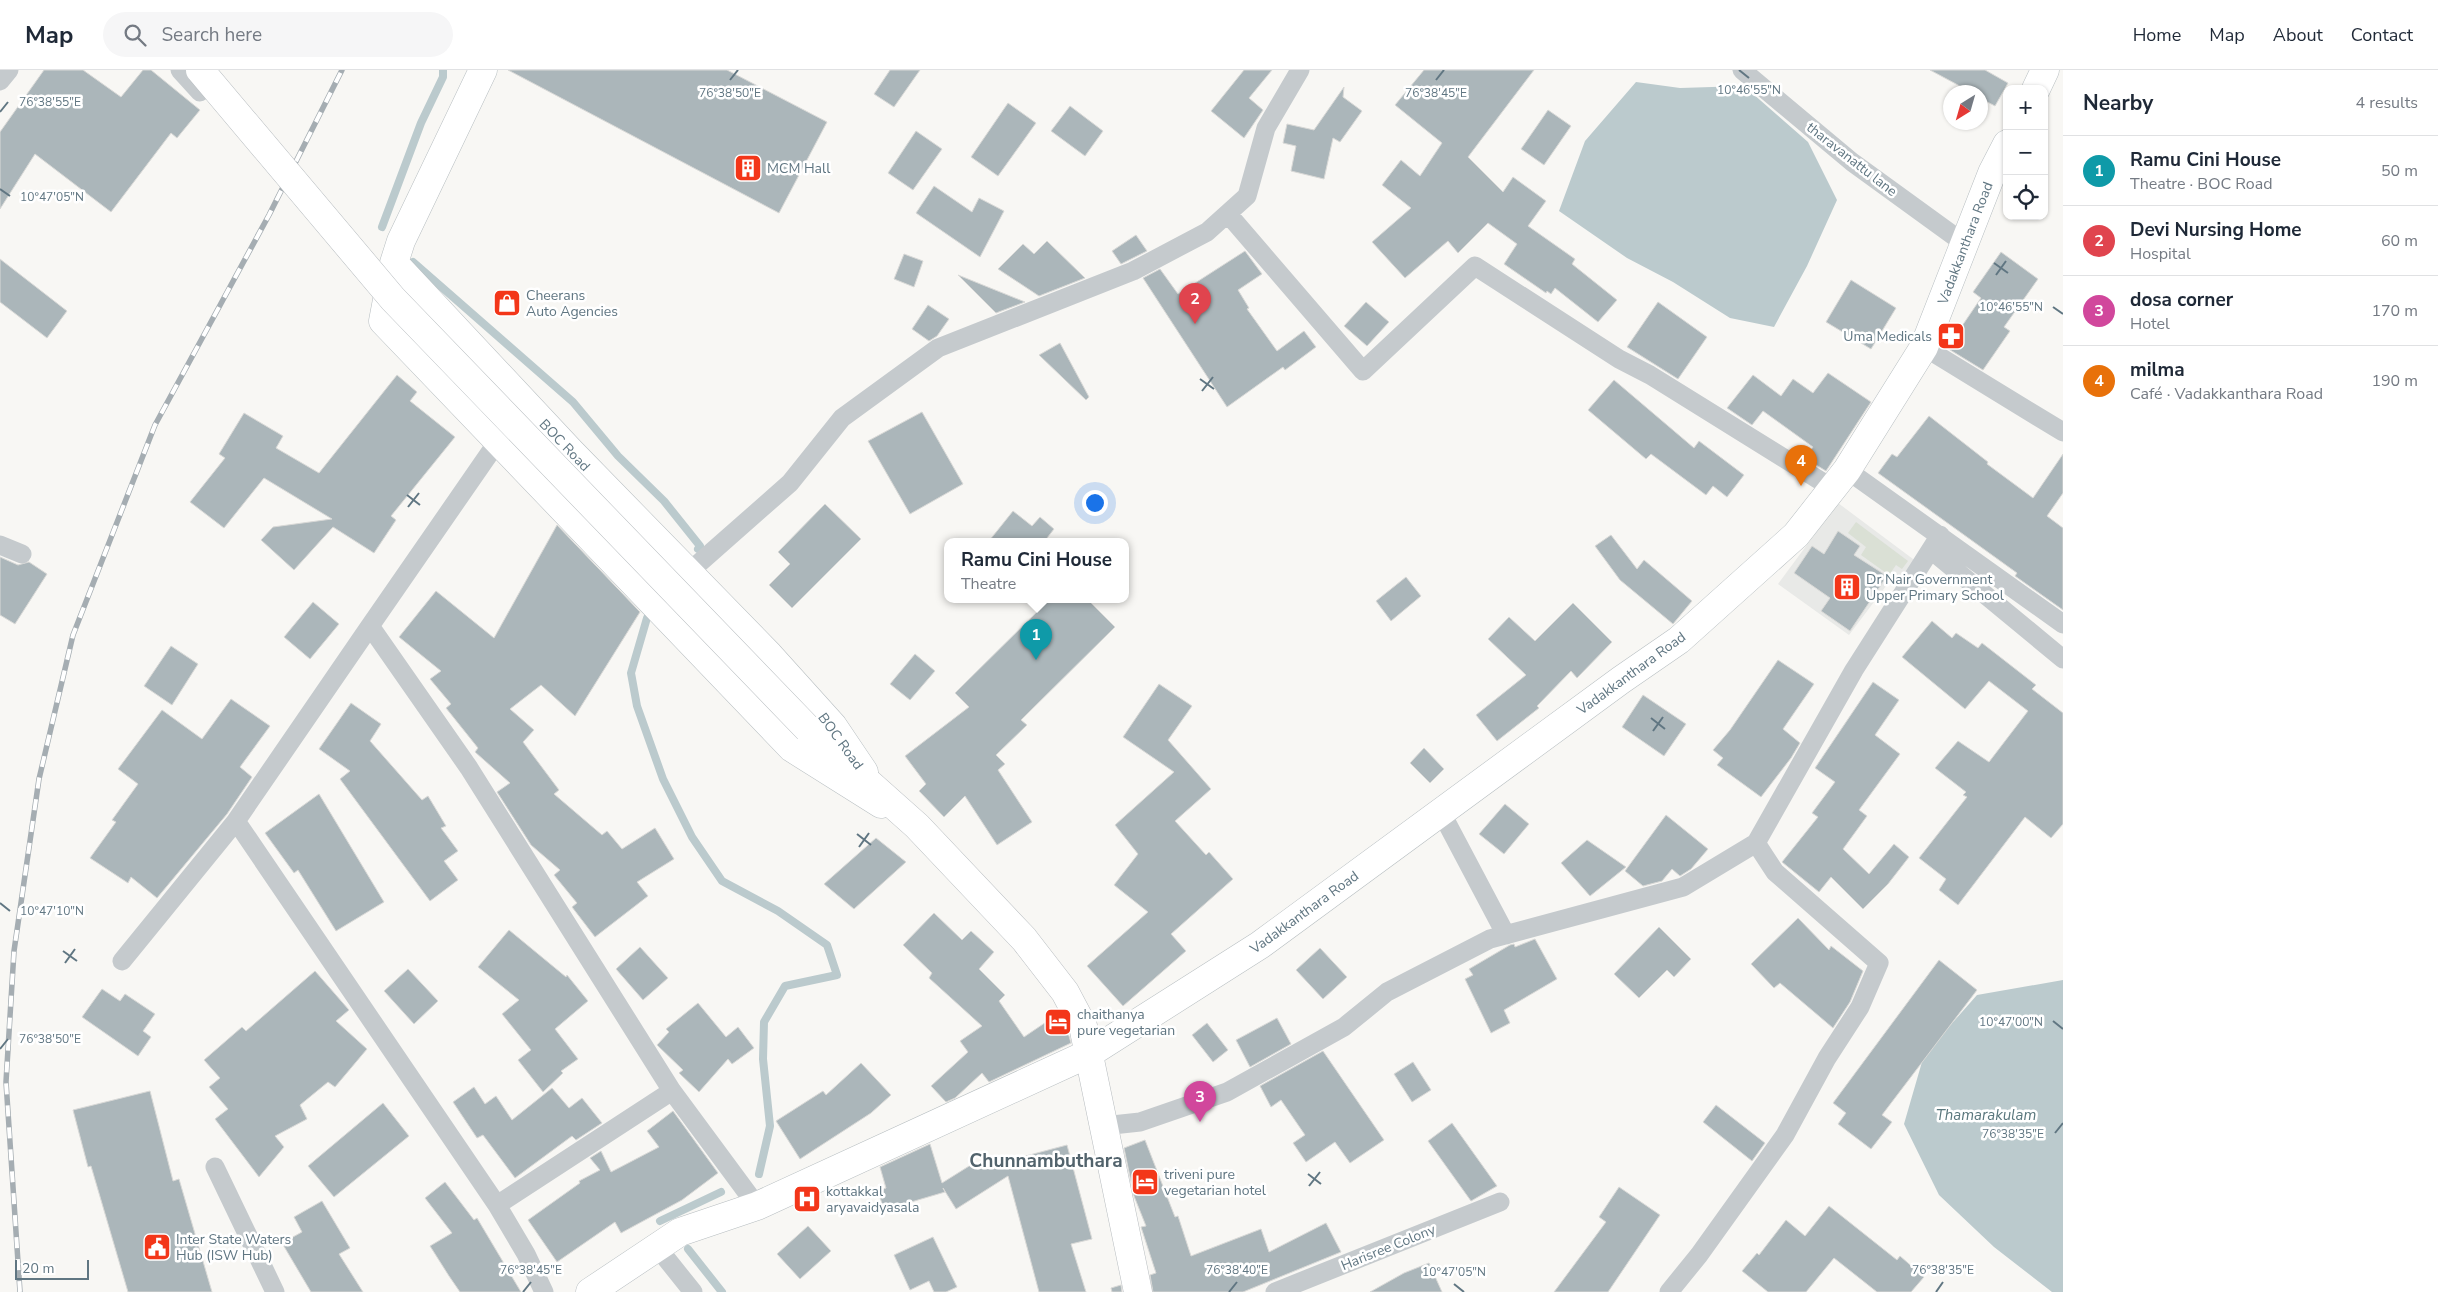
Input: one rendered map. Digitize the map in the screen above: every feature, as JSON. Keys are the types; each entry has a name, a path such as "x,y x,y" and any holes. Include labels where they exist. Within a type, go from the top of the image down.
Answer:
{"street":[{"path":"0,82 9,70"},
{"path":"180,70 200,81 393,299 808,729 917,826 1024,939 1065,992 1083,1026 1138,1292"},
{"path":"483,70 401,241 394,264 383,320 792,748 917,826"},
{"path":"689,572 790,483 842,418 938,348 1133,271 1207,232 1247,196 1266,128 1300,70"},
{"name":"tharavanattu lane","path":"1742,70 1852,162 1965,244"},
{"path":"2038,85 2046,70"},
{"name":"Vadakkanthara Road","path":"590,1292 680,1232 757,1206 1090,1053 1260,945 1621,680 1679,640 1796,535 1840,479 1924,347 1992,173 2003,152"},
{"path":"1228,214 1363,371 1475,266 1619,359 1840,479 1935,543 2063,624"},
{"name":"BOC Road","path":"394,264 564,444 769,655 832,726 875,789"},
{"path":"1924,347 2063,432"},
{"path":"122,960 236,821 498,441"},
{"path":"1935,543 2063,659"},
{"path":"1103,1126 1140,1122 1227,1092 1344,1027 1386,992 1490,939 1683,887 1756,843 1854,670 1935,543"},
{"path":"0,545 22,554"},
{"path":"370,626 469,768 672,1091 757,1206"},
{"path":"1441,812 1506,935"},
{"path":"236,821 497,1205 526,1254 544,1292"},
{"path":"1669,1292 1699,1255 1785,1135 1827,1058 1860,1007 1879,963 1775,872 1756,843"},
{"path":"497,1205 672,1091"},
{"path":"215,1166 275,1292"},
{"name":"Harisree Colony","path":"1275,1292 1500,1202"},
{"path":"657,1247 693,1292"}],"shaded area":[{"path":"1838,503 1917,562 1904,579 1895,574 1849,635 1778,584"},
{"path":"1856,522 1908,561 1902,569 1896,565 1889,575 1861,555 1866,547 1848,533"}],"water":[{"path":"1636,82 1680,88 1744,86 1808,142 1837,200 1807,266 1774,327 1730,318 1673,282 1627,258 1559,211 1585,141"},
{"name":"Thamarakulam","path":"2063,980 2063,1292 2052,1292 1994,1247 1939,1195 1904,1124 1924,1055 1977,995"}],"building":[{"path":"44,70 83,70 121,97 143,70 151,70 200,110 177,138 171,133 111,212 35,154 0,209 0,132"},
{"name":"MCM Hall","path":"508,70 727,70 827,122 779,213"},
{"path":"890,70 920,70 894,107 874,94"},
{"path":"1244,70 1272,70 1249,98 1263,110 1244,138 1211,111"},
{"path":"1424,70 1534,70 1468,157 1503,192 1513,177 1546,201 1528,226 1575,259 1572,264 1617,300 1598,322 1555,288 1551,294 1547,291 1546,293 1504,264 1517,244 1488,223 1458,253 1448,241 1405,278 1372,242 1411,208 1382,185 1401,160 1420,176 1442,143 1395,105"},
{"path":"1930,70 1985,70 2008,83 2003,85 2003,92 1995,106 1988,102 1988,85 1958,85"},
{"path":"1344,87 1343,97 1362,111 1340,142 1333,138 1324,179 1291,171 1296,146 1283,143 1287,124 1314,130"},
{"path":"1008,103 1036,123 998,176 971,157"},
{"path":"1070,106 1103,131 1085,156 1051,131"},
{"path":"1548,110 1571,126 1544,165 1521,149"},
{"path":"916,131 942,149 913,190 888,173"},
{"path":"934,186 972,212 979,198 1004,211 980,257 916,213"},
{"path":"1136,235 1147,251 1121,264 1112,251"},
{"path":"1047,241 1085,278 1039,296 998,269 1023,244 1034,254"},
{"path":"1245,251 1262,274 1238,290 1249,308 1247,309 1277,351 1304,331 1316,347 1285,370 1283,367 1227,407 1143,278 1160,269 1178,294"},
{"path":"2001,252 2038,279 2004,327 2010,331 1983,370 1947,348 1981,298 1973,292"},
{"path":"904,254 923,261 914,287 894,279"},
{"path":"0,259 67,311 47,338 0,302"},
{"path":"958,275 1025,302 996,313"},
{"path":"1851,280 1896,308 1871,349 1826,322"},
{"path":"1366,302 1389,322 1367,346 1344,326"},
{"path":"1658,302 1707,337 1678,379 1627,347"},
{"path":"928,305 949,319 937,336 929,341 912,329"},
{"path":"1060,343 1089,397 1086,400 1039,355"},
{"path":"1828,373 1871,402 1826,471 1805,458 1813,447 1763,411 1752,425 1727,408 1753,375 1781,396 1793,379 1813,393"},
{"path":"397,375 417,392 410,401 455,437 391,516 396,520 374,553 333,527 294,570 261,540 273,527 332,519 264,478 224,528 190,502 225,458 219,454 244,413 283,436 276,448 319,473"},
{"path":"1614,380 1694,448 1699,441 1744,475 1727,497 1713,486 1706,495 1651,454 1646,459 1588,410"},
{"path":"922,412 963,484 910,514 868,441"},
{"path":"1929,416 1988,462 1987,464 2033,498 2063,454 2063,493 2047,516 2063,528 2063,610 2015,576 2017,573 1878,473 1892,454 1897,457"},
{"path":"825,504 861,539 792,608 769,585 790,564 778,552"},
{"path":"1013,511 1032,526 1040,517 1054,529 1047,538 991,538"},
{"path":"557,525 640,612 575,716 541,685 510,709 534,730 523,742 559,790 554,794 602,835 607,831 622,849 655,828 674,859 637,882 648,896 595,937 572,907 577,903 554,875 560,870 531,845 497,792 510,783 475,752 478,748 446,708 451,704 430,679 441,671 399,637 436,591 494,638"},
{"name":"Dr Nair Government Upper Primary School","path":"1838,531 1860,546 1854,555 1887,576 1850,631 1821,611 1830,598 1794,573 1812,546 1824,554"},
{"path":"1611,535 1637,569 1644,560 1692,601 1673,624 1620,580 1595,546"},
{"path":"0,557 18,565 29,562 47,574 15,624 0,615"},
{"path":"1406,577 1421,596 1391,621 1376,601"},
{"path":"313,602 339,624 310,659 284,637"},
{"path":"1046,603 1091,603 1115,627 1021,720 1027,725 996,755 1005,764 998,770 1032,822 997,845 965,796 944,817 919,791 926,784 905,756 969,707 955,693"},
{"path":"1573,603 1612,642 1577,678 1571,671 1537,706 1539,708 1497,741 1476,715 1526,675 1488,639 1509,617 1535,641"},
{"path":"1932,621 1952,638 1956,633 1978,648 1982,643 2036,685 2032,689 2063,713 2063,824 2051,838 2025,817 1958,905 1939,890 1946,879 1919,858 1967,797 1963,795 1966,792 1935,768 1958,741 1989,762 2028,711 1989,681 1965,709 1902,657"},
{"path":"171,646 198,664 172,705 144,686"},
{"path":"915,654 935,671 910,700 890,684"},
{"path":"1778,660 1814,684 1783,729 1800,743 1761,797 1717,765 1723,758 1713,750 1730,730"},
{"path":"1873,682 1899,700 1875,735 1900,754 1859,810 1867,816 1843,849 1869,874 1894,844 1909,857 1888,884 1863,909 1831,877 1819,892 1782,862 1818,817 1812,813 1835,782 1815,768"},
{"path":"1159,684 1192,706 1168,740 1211,789 1175,821 1206,855 1209,852 1233,879 1171,934 1186,951 1123,1006 1087,966 1148,912 1114,885 1138,854 1115,825 1174,772 1123,737"},
{"path":"1643,695 1686,724 1664,756 1622,727"},
{"path":"231,699 270,726 240,767 252,777 227,814 157,898 131,877 128,883 90,858 116,822 112,820 138,784 118,769 162,710 202,739"},
{"path":"351,703 381,724 370,741 422,800 428,796 446,826 441,828 458,851 444,861 458,880 430,901 340,779 350,771 319,749"},
{"path":"1424,748 1444,769 1430,783 1410,763"},
{"path":"319,794 384,902 336,931 298,870 294,873 265,833"},
{"path":"1505,804 1529,824 1504,854 1479,834"},
{"path":"1666,815 1708,849 1691,869 1680,876 1672,869 1662,881 1643,886 1625,871"},
{"path":"876,838 906,862 854,909 824,884"},
{"path":"1587,840 1626,867 1590,896 1561,863"},
{"path":"934,913 962,940 971,931 994,952 979,969 1005,995 999,1001 1024,1037 1055,1016 1069,1036 1071,1043 989,1082 982,1073 955,1098 946,1102 931,1086 968,1052 960,1041 982,1026 929,978 932,973 903,945"},
{"path":"1798,918 1829,950 1831,946 1863,971 1850,1002 1833,1028 1780,983 1774,988 1751,964"},
{"path":"1659,927 1691,959 1674,977 1667,970 1639,998 1614,974"},
{"path":"509,930 566,977 567,975 588,1001 555,1029 578,1059 561,1071 563,1073 543,1092 518,1060 531,1050 502,1014 519,1000 478,967"},
{"path":"1535,939 1557,979 1504,1010 1510,1023 1491,1033 1465,979 1473,975 1469,969 1510,945 1514,944 1515,947"},
{"path":"640,947 668,978 643,1000 616,969"},
{"path":"1320,948 1347,977 1323,999 1296,970"},
{"path":"1939,960 1977,990 1882,1115 1892,1122 1871,1149 1838,1124 1846,1113 1833,1103"},
{"path":"408,969 438,1001 414,1024 384,991"},
{"path":"315,971 349,1010 336,1021 367,1049 335,1087 328,1082 300,1105 307,1119 275,1136 284,1147 259,1177 215,1119 228,1109 209,1087 220,1078 204,1060 242,1027 246,1031"},
{"path":"102,989 120,1001 125,994 155,1014 143,1031 151,1037 138,1056 82,1017"},
{"path":"698,1003 726,1037 738,1027 754,1048 732,1064 728,1059 699,1092 679,1073 683,1070 657,1045 669,1032 666,1029"},
{"path":"1277,1018 1291,1044 1250,1067 1236,1040"},
{"path":"1207,1023 1228,1050 1213,1062 1192,1035"},
{"path":"1323,1051 1384,1140 1350,1163 1335,1142 1306,1162 1293,1143 1305,1135 1281,1100 1271,1107 1260,1086"},
{"path":"1413,1062 1431,1090 1412,1102 1394,1074"},
{"path":"861,1063 891,1095 871,1113 800,1159 776,1121 823,1091 826,1095"},
{"path":"474,1087 485,1104 496,1096 512,1120 552,1088 569,1108 582,1098 602,1123 576,1140 572,1136 515,1178 483,1135 477,1138 453,1102"},
{"path":"150,1091 173,1181 179,1179 212,1292 128,1292 91,1166 88,1167 73,1110"},
{"path":"383,1103 409,1136 334,1197 308,1166"},
{"path":"1716,1105 1765,1143 1752,1161 1703,1122"},
{"path":"673,1111 718,1173 682,1200 621,1233 615,1222 557,1262 528,1220 580,1183 579,1181 600,1170 590,1158 601,1151 611,1172 659,1147 647,1131"},
{"path":"1452,1123 1497,1186 1471,1201 1428,1141"},
{"path":"1145,1140 1175,1217 1178,1216 1191,1256 1261,1229 1269,1252 1326,1223 1341,1252 1243,1292 1153,1292 1150,1275 1156,1273 1141,1227 1146,1226 1134,1196 1124,1148"},
{"path":"930,1144 942,1183 974,1163 977,1169 1067,1145 1092,1239 1071,1244 1086,1292 1039,1292 1008,1176 956,1209 943,1188 945,1192 884,1210 878,1191 886,1188 880,1167"},
{"path":"445,1182 474,1220 477,1218 521,1292 460,1292 430,1246 452,1233 425,1198"},
{"path":"1619,1187 1660,1215 1608,1292 1554,1292 1606,1222 1599,1217"},
{"path":"322,1201 350,1248 339,1254 363,1292 311,1292 282,1243 302,1232 294,1217"},
{"path":"1829,1206 1897,1260 1900,1256 1924,1277 1911,1292 1877,1292 1834,1258 1806,1292 1768,1292 1742,1271 1757,1253 1759,1255 1786,1220 1805,1236"},
{"path":"808,1226 831,1251 800,1279 777,1254"},
{"path":"933,1237 957,1287 946,1292 934,1292 929,1281 910,1290 894,1255"},
{"path":"1429,1263 1442,1292 1370,1292 1404,1273"},
{"path":"1121,1285 1122,1292 1112,1292 1111,1288"}],"waterway":[{"path":"382,227 421,123 443,77 443,70"},
{"path":"413,262 573,402 618,456 664,501 700,546 698,549"},
{"path":"647,618 631,673 637,706 663,779 692,837 722,881 778,911 827,945 837,975 785,986 764,1022 763,1059 770,1126 759,1174"},
{"path":"660,1221 721,1192"},
{"path":"688,1249 722,1292"}],"railway":[{"path":"20,1292 6,1082 14,951 39,779 73,635 155,425 269,215 342,70"}],"place":[{"name":"MCM Hall","path":"748,168"},
{"name":"Cheerans Auto Agencies","path":"507,303"},
{"name":"Devi Nursing Home","path":"1195,324"},
{"name":"Uma Medicals","path":"1951,336"},
{"name":"milma","path":"1801,486"},
{"name":"Dr Nair Government Upper Primary School","path":"1847,587"},
{"name":"Ramu Cini House","path":"1036,660"},
{"name":"chaithanya pure vegetarian","path":"1058,1022"},
{"name":"dosa corner","path":"1200,1122"},
{"name":"triveni pure vegetarian hotel","path":"1145,1182"},
{"name":"kottakkal aryavaidyasala","path":"807,1199"},
{"name":"Inter State Waters Hub (ISW Hub)","path":"157,1247"}],"district":[{"name":"Chunnambuthara","path":"1046,1160"}]}
